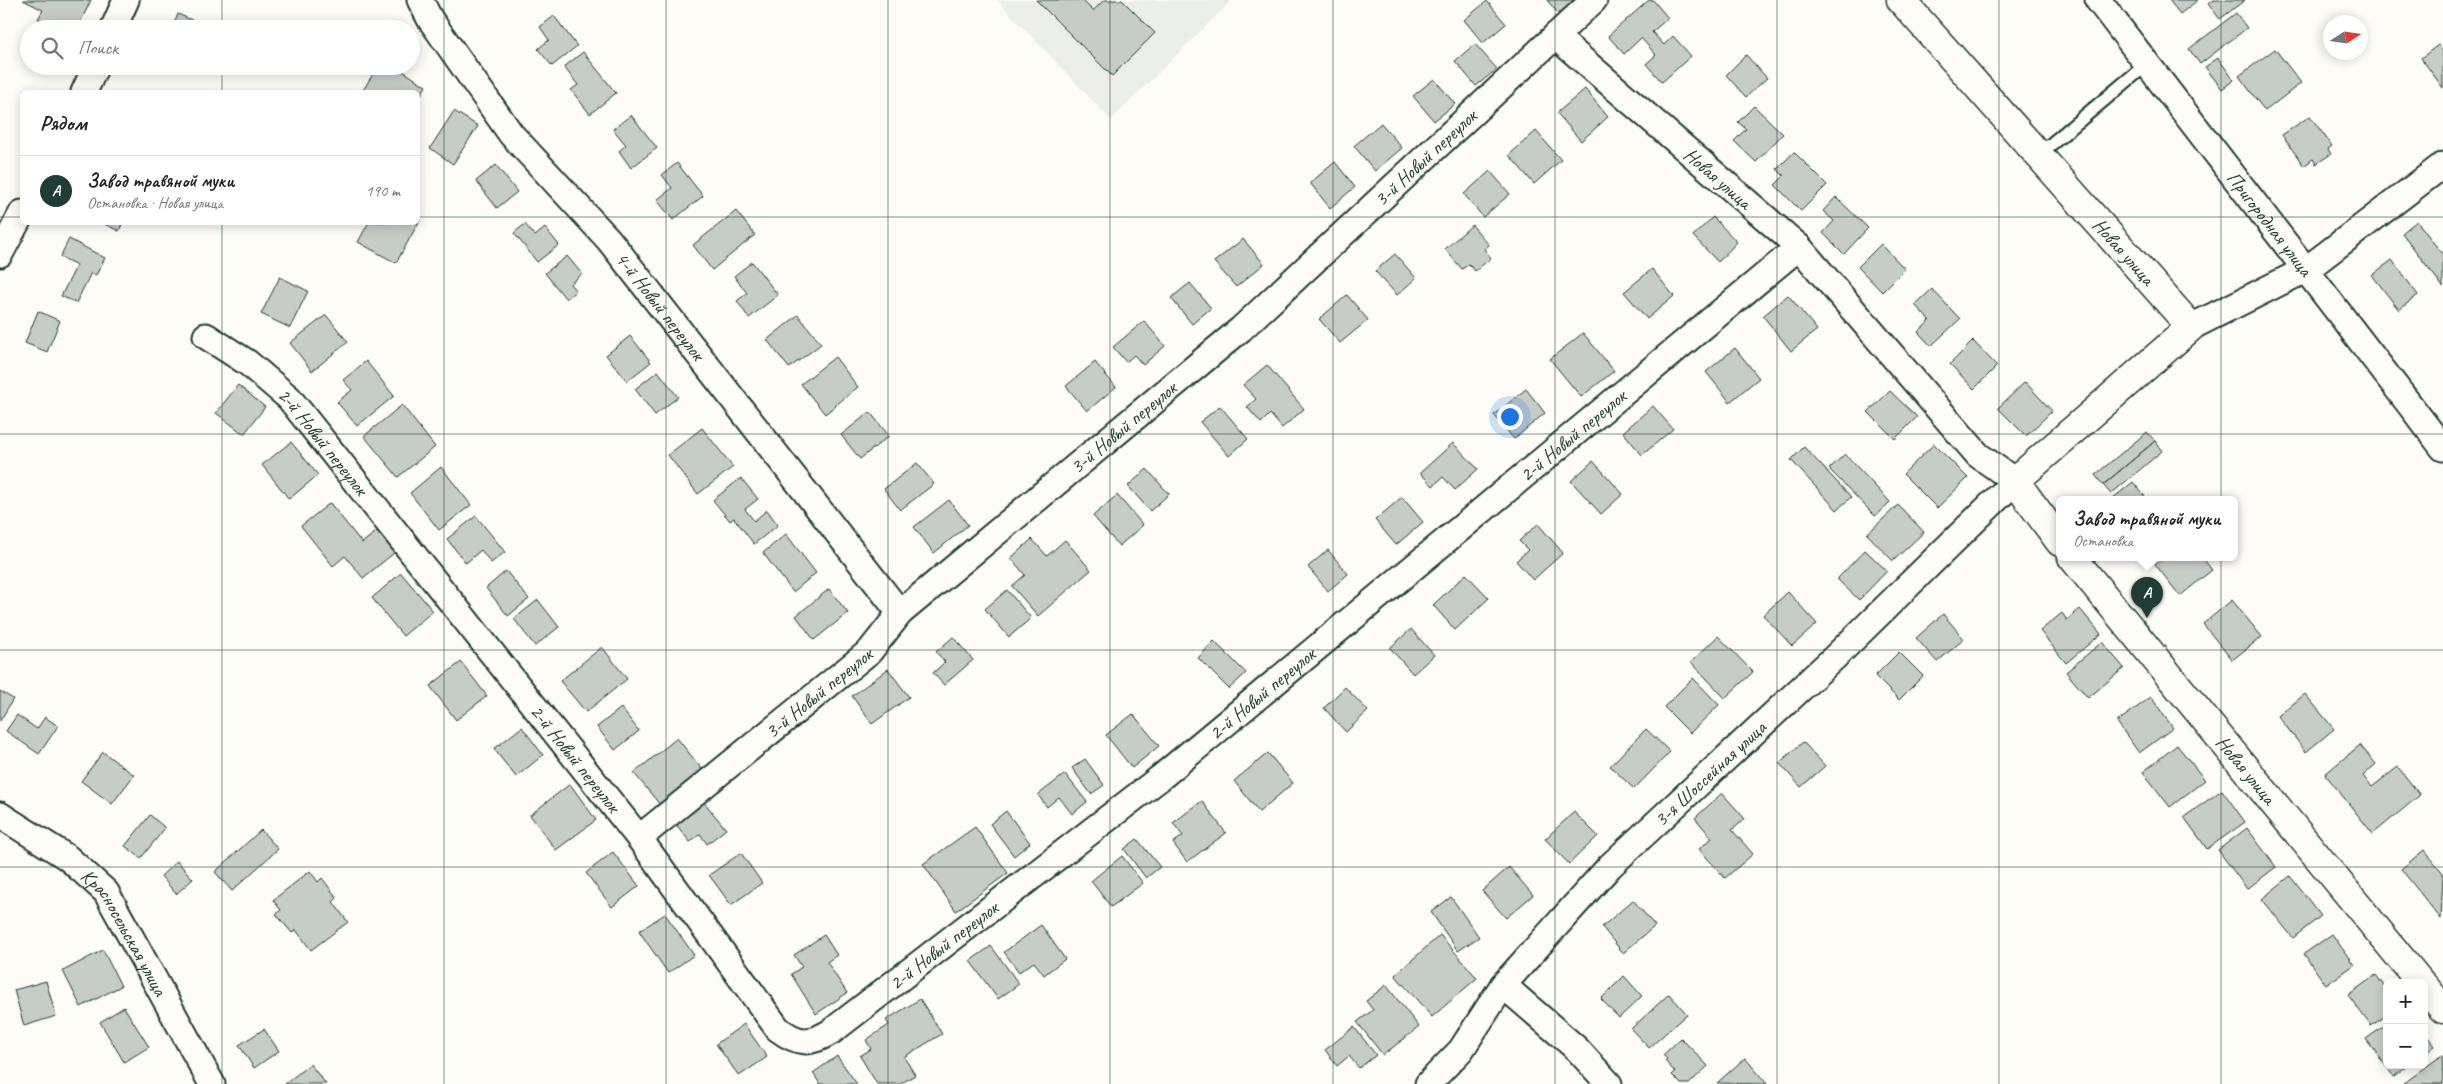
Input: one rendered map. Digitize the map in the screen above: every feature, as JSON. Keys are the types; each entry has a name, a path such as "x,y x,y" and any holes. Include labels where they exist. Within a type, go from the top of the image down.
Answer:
{"street":[{"path":"117,20 126,0"},
{"name":"4-й Новый переулок","path":"420,0 430,19 511,134 609,240 900,613"},
{"name":"3-й Новый переулок","path":"639,838 870,651 900,613 1241,330 1594,0"},
{"name":"Новая улица","path":"1901,0 2192,327"},
{"name":"Пригородная улица","path":"2098,0 2307,268 2443,448"},
{"name":"Новая улица","path":"1555,36 1798,247 1978,455 2015,481 2056,537"},
{"path":"85,90 92,75"},
{"path":"2015,481 2192,327 2307,268 2443,165"},
{"path":"0,254 20,217"},
{"name":"2-й Новый переулок","path":"206,336 248,363 289,398 639,838 778,1029 791,1038 804,1042 819,1039 1160,778 1798,247"},
{"name":"3-я Шоссейная улица","path":"1428,1084 1461,1050 1503,984 1610,866 1836,656 2015,481"},
{"name":"Новая улица","path":"2075,561 2419,979"},
{"name":"Красносельская улица","path":"0,814 68,858 106,892 212,1084"},
{"path":"1503,984 1577,1049 1609,1084"},
{"path":"2428,991 2443,1009"}],"lane":[{"path":"2038,156 2147,64"}],"shaded area":[{"path":"997,0 1232,0 1111,120"}],"building":[{"path":"23,0 91,0 81,20 40,20 38,19 43,10"},
{"path":"1036,0 1082,0 1093,11 1104,0 1122,0 1155,33 1112,76"},
{"path":"1547,0 1579,0 1560,16"},
{"path":"1649,0 1653,0 1668,18 1652,32 1664,45 1673,36 1691,56 1662,82 1646,64 1656,55 1641,38 1624,54 1608,36"},
{"path":"2169,0 2198,0 2180,14"},
{"path":"2214,0 2245,0 2220,19 2208,4"},
{"path":"1487,1 1506,24 1483,43 1464,20"},
{"path":"2236,13 2247,28 2200,64 2189,49"},
{"path":"178,14 192,20 176,20"},
{"path":"554,16 577,46 552,66 538,49 549,40 540,27"},
{"path":"1475,44 1497,69 1476,86 1455,61"},
{"path":"2438,45 2443,51 2443,88 2421,58"},
{"path":"2275,49 2301,83 2265,111 2239,76"},
{"path":"583,52 616,93 590,114 571,90 578,85 564,67"},
{"path":"1746,55 1767,78 1746,97 1726,75"},
{"path":"2218,58 2234,80 2222,89 2205,67"},
{"path":"372,75 409,75 426,86 420,96 420,90 363,90"},
{"path":"1434,79 1455,104 1434,121 1413,96"},
{"path":"1585,89 1608,117 1581,141 1557,113"},
{"path":"1754,106 1783,134 1756,162 1734,141 1746,129 1738,122"},
{"path":"454,111 478,126 453,164 430,148"},
{"path":"631,115 657,148 631,168 619,151 626,145 613,129"},
{"path":"2310,116 2332,146 2328,149 2331,154 2316,164 2313,159 2304,166 2282,135"},
{"path":"1381,123 1402,148 1375,171 1354,146"},
{"path":"1536,131 1561,160 1534,184 1509,155"},
{"path":"1794,152 1827,185 1801,211 1775,185 1784,176 1777,169"},
{"path":"1335,162 1355,187 1330,208 1310,183"},
{"path":"677,163 703,196 673,220 657,200 672,188 662,175"},
{"path":"496,165 517,192 497,208 476,181"},
{"path":"1490,171 1510,194 1483,217 1464,194"},
{"path":"1836,197 1868,228 1844,254 1823,233 1834,221 1823,211"},
{"path":"736,211 755,235 712,270 693,245"},
{"path":"1713,217 1737,242 1718,262 1693,236"},
{"path":"2417,221 2443,255 2443,287 2402,233"},
{"path":"525,224 535,236 545,228 559,245 537,262 514,233"},
{"path":"106,225 122,225 119,231"},
{"path":"367,225 417,225 396,263 358,242"},
{"path":"1472,225 1489,245 1484,249 1491,258 1475,271 1469,264 1462,269 1445,249"},
{"path":"69,239 105,258 96,275 91,273 76,303 61,296 77,265 60,257"},
{"path":"1243,239 1264,264 1236,287 1214,262"},
{"path":"1881,244 1905,269 1882,292 1858,267"},
{"path":"1395,254 1416,278 1397,295 1375,271"},
{"path":"567,256 582,274 570,284 576,291 566,299 545,273"},
{"path":"2392,260 2418,295 2399,310 2372,275"},
{"path":"752,262 778,295 749,318 737,301 747,293 734,276"},
{"path":"1652,269 1674,296 1647,319 1624,292"},
{"path":"280,277 308,291 290,328 261,314"},
{"path":"1190,283 1211,308 1192,324 1171,298"},
{"path":"1932,289 1960,319 1931,346 1918,332 1930,321 1915,305"},
{"path":"1347,295 1368,320 1340,343 1319,319"},
{"path":"1788,295 1817,330 1791,351 1763,316"},
{"path":"38,311 60,321 47,352 25,343"},
{"path":"326,315 348,342 312,371 290,343"},
{"path":"798,315 821,344 789,368 767,340"},
{"path":"1144,321 1165,346 1143,365 1134,355 1126,362 1113,347"},
{"path":"1583,333 1614,371 1581,397 1550,359"},
{"path":"630,336 651,362 627,381 606,355"},
{"path":"1973,341 1997,366 1974,389 1950,364"},
{"path":"1735,348 1759,378 1730,402 1706,372"},
{"path":"835,357 858,387 825,414 801,384"},
{"path":"366,361 394,396 357,426 337,402 352,390 343,380"},
{"path":"1095,362 1116,387 1087,411 1066,386"},
{"path":"1267,365 1304,409 1282,428 1270,414 1261,423 1247,407 1256,399 1243,385"},
{"path":"658,371 678,397 655,415 635,389"},
{"path":"2025,382 2052,411 2026,436 1998,408"},
{"path":"238,385 265,407 244,434 216,413"},
{"path":"1526,389 1545,413 1514,439 1494,415"},
{"path":"1890,391 1917,417 1895,439 1868,412"},
{"path":"402,405 435,447 398,477 364,436"},
{"path":"1220,406 1248,439 1229,456 1200,422"},
{"path":"1653,406 1673,429 1642,455 1623,432"},
{"path":"870,412 889,436 860,459 841,435"},
{"path":"702,428 733,467 698,494 668,455"},
{"path":"2147,432 2155,441 2103,485 2095,475"},
{"path":"2155,441 2162,451 2111,494 2103,485"},
{"path":"291,442 318,475 289,499 262,465"},
{"path":"1453,443 1478,469 1455,490 1443,477 1433,486 1420,473"},
{"path":"1934,444 1968,478 1937,508 1903,474"},
{"path":"1804,447 1851,497 1837,510 1791,460"},
{"path":"1845,454 1890,502 1875,516 1829,469"},
{"path":"1593,461 1623,494 1601,514 1571,481"},
{"path":"917,463 934,484 900,510 884,489"},
{"path":"441,467 471,505 439,530 410,493"},
{"path":"1147,469 1169,494 1150,511 1128,486"},
{"path":"741,478 758,499 745,509 754,521 767,510 778,525 754,544 734,518 730,521 713,500"},
{"path":"2133,482 2145,496 2116,496"},
{"path":"1117,495 1143,525 1119,546 1093,516"},
{"path":"1402,497 1423,522 1396,545 1375,520"},
{"path":"949,500 968,525 934,553 914,527"},
{"path":"330,503 362,543 381,528 399,549 363,578 345,556 333,566 301,526"},
{"path":"1898,505 1924,532 1893,561 1867,534"},
{"path":"476,516 505,552 491,563 481,550 466,563 447,539"},
{"path":"1538,524 1563,553 1533,580 1516,561 1528,550 1519,541"},
{"path":"786,534 816,573 793,592 763,553"},
{"path":"1032,539 1047,556 1065,540 1091,570 1038,616 1012,586 1025,575 1011,558"},
{"path":"1328,550 1348,574 1328,591 1308,567"},
{"path":"1865,550 1887,571 1859,600 1837,579"},
{"path":"2159,561 2205,561 2212,570 2180,596 2155,564"},
{"path":"506,571 529,599 508,616 486,588"},
{"path":"401,573 433,611 403,636 372,598"},
{"path":"1466,574 1489,598 1455,630 1433,605"},
{"path":"829,589 848,613 814,640 796,616"},
{"path":"1007,590 1031,618 1009,637 985,609"},
{"path":"1788,592 1817,624 1792,646 1763,615"},
{"path":"538,600 559,627 535,646 514,619"},
{"path":"2232,600 2262,637 2232,660 2203,624"},
{"path":"2080,609 2101,634 2066,663 2040,631 2062,613 2067,620"},
{"path":"1943,614 1964,639 1937,662 1916,638"},
{"path":"1411,629 1434,655 1413,674 1390,648"},
{"path":"1718,636 1753,672 1725,698 1691,662"},
{"path":"953,637 973,660 944,685 933,673 945,662 936,652"},
{"path":"1214,641 1246,673 1229,689 1198,658"},
{"path":"2102,642 2124,668 2088,698 2066,672"},
{"path":"602,647 627,679 586,712 560,681"},
{"path":"1899,652 1923,676 1899,700 1875,676"},
{"path":"461,662 487,696 456,720 430,686"},
{"path":"888,669 909,697 872,724 852,696"},
{"path":"1693,678 1719,705 1690,733 1664,707"},
{"path":"1345,687 1368,711 1346,732 1324,708"},
{"path":"0,691 13,699 0,721"},
{"path":"2305,694 2334,729 2306,752 2278,716"},
{"path":"2151,697 2173,728 2139,753 2117,722"},
{"path":"621,708 639,731 615,750 597,727"},
{"path":"1133,714 1159,746 1132,768 1106,735"},
{"path":"17,715 37,729 45,717 58,726 39,754 6,731"},
{"path":"522,727 543,755 516,777 494,749"},
{"path":"1646,729 1670,752 1634,789 1610,766"},
{"path":"677,738 704,772 661,806 634,773"},
{"path":"1803,742 1825,766 1801,787 1779,763"},
{"path":"2177,745 2205,780 2170,807 2143,772"},
{"path":"2360,745 2376,764 2363,776 2372,787 2398,767 2420,795 2373,834 2325,774"},
{"path":"103,752 134,775 112,804 81,781"},
{"path":"1268,753 1293,783 1259,812 1234,781"},
{"path":"1085,759 1104,785 1091,794 1072,768"},
{"path":"1065,774 1087,802 1072,814 1059,797 1047,807 1038,795"},
{"path":"570,784 596,820 556,850 530,815"},
{"path":"2222,790 2245,822 2207,849 2184,817"},
{"path":"1722,793 1745,819 1732,830 1753,854 1725,878 1699,849 1712,838 1695,818"},
{"path":"703,801 726,829 707,844 700,834 690,842 675,823"},
{"path":"1202,801 1226,833 1187,862 1173,843 1183,836 1173,823"},
{"path":"1006,811 1030,843 1014,856 990,824"},
{"path":"1574,812 1598,836 1569,864 1545,839"},
{"path":"150,815 165,828 141,858 125,846"},
{"path":"975,827 1008,873 956,911 923,864"},
{"path":"2247,828 2276,867 2247,889 2218,850"},
{"path":"261,830 278,849 232,891 215,872"},
{"path":"1137,839 1160,867 1146,878 1124,849"},
{"path":"2424,850 2443,873 2441,919 2401,869"},
{"path":"613,852 639,886 612,907 586,873"},
{"path":"741,853 762,883 731,905 709,875"},
{"path":"1122,856 1143,883 1111,907 1091,881"},
{"path":"177,861 193,879 176,894 161,876"},
{"path":"1509,867 1533,895 1506,918 1482,891"},
{"path":"310,871 318,882 322,878 337,898 333,902 348,922 311,950 296,930 292,933 276,914 281,910 273,900"},
{"path":"2290,876 2321,916 2293,938 2262,899"},
{"path":"1451,897 1479,937 1458,951 1431,912"},
{"path":"1633,900 1655,926 1623,953 1602,927"},
{"path":"665,914 694,955 668,973 639,931"},
{"path":"1041,925 1065,959 1044,975 1034,962 1019,972 1004,952"},
{"path":"2332,934 2354,965 2326,985 2304,954"},
{"path":"824,935 837,955 827,962 847,993 816,1014 791,974 802,967 794,955"},
{"path":"1440,935 1477,978 1432,1017 1395,975"},
{"path":"991,946 1019,984 998,999 970,961"},
{"path":"103,950 121,986 81,1007 63,971"},
{"path":"2376,975 2383,985 2383,1018 2371,1026 2348,995"},
{"path":"1624,976 1642,996 1619,1018 1601,999"},
{"path":"46,981 56,1016 24,1026 14,990"},
{"path":"1386,985 1419,1027 1383,1055 1357,1022 1373,1010 1366,1001"},
{"path":"1669,994 1687,1014 1649,1048 1631,1029"},
{"path":"920,999 942,1034 904,1057 915,1075 900,1084 877,1084 860,1056 871,1049 866,1040 889,1025 886,1020"},
{"path":"124,1007 149,1047 124,1062 100,1022"},
{"path":"744,1024 767,1057 739,1076 716,1044"},
{"path":"1354,1027 1376,1055 1359,1068 1349,1056 1337,1066 1325,1050"},
{"path":"2383,1027 2383,1062 2366,1039"},
{"path":"264,1029 279,1051 254,1068 239,1045"},
{"path":"2428,1037 2435,1046 2428,1051"},
{"path":"1681,1038 1708,1066 1689,1084 1681,1084 1672,1075 1675,1072 1665,1061 1667,1059 1663,1055"},
{"path":"2442,1055 2443,1084 2403,1084 2423,1069 2428,1069 2428,1065"},
{"path":"837,1056 857,1084 820,1084 813,1073"},
{"path":"1745,1058 1767,1084 1717,1083"},
{"path":"310,1064 326,1084 285,1084"},
{"path":"2388,1069 2404,1069 2394,1077"}],"place":[{"name":"Завод травяной муки","path":"2147,618"}]}
